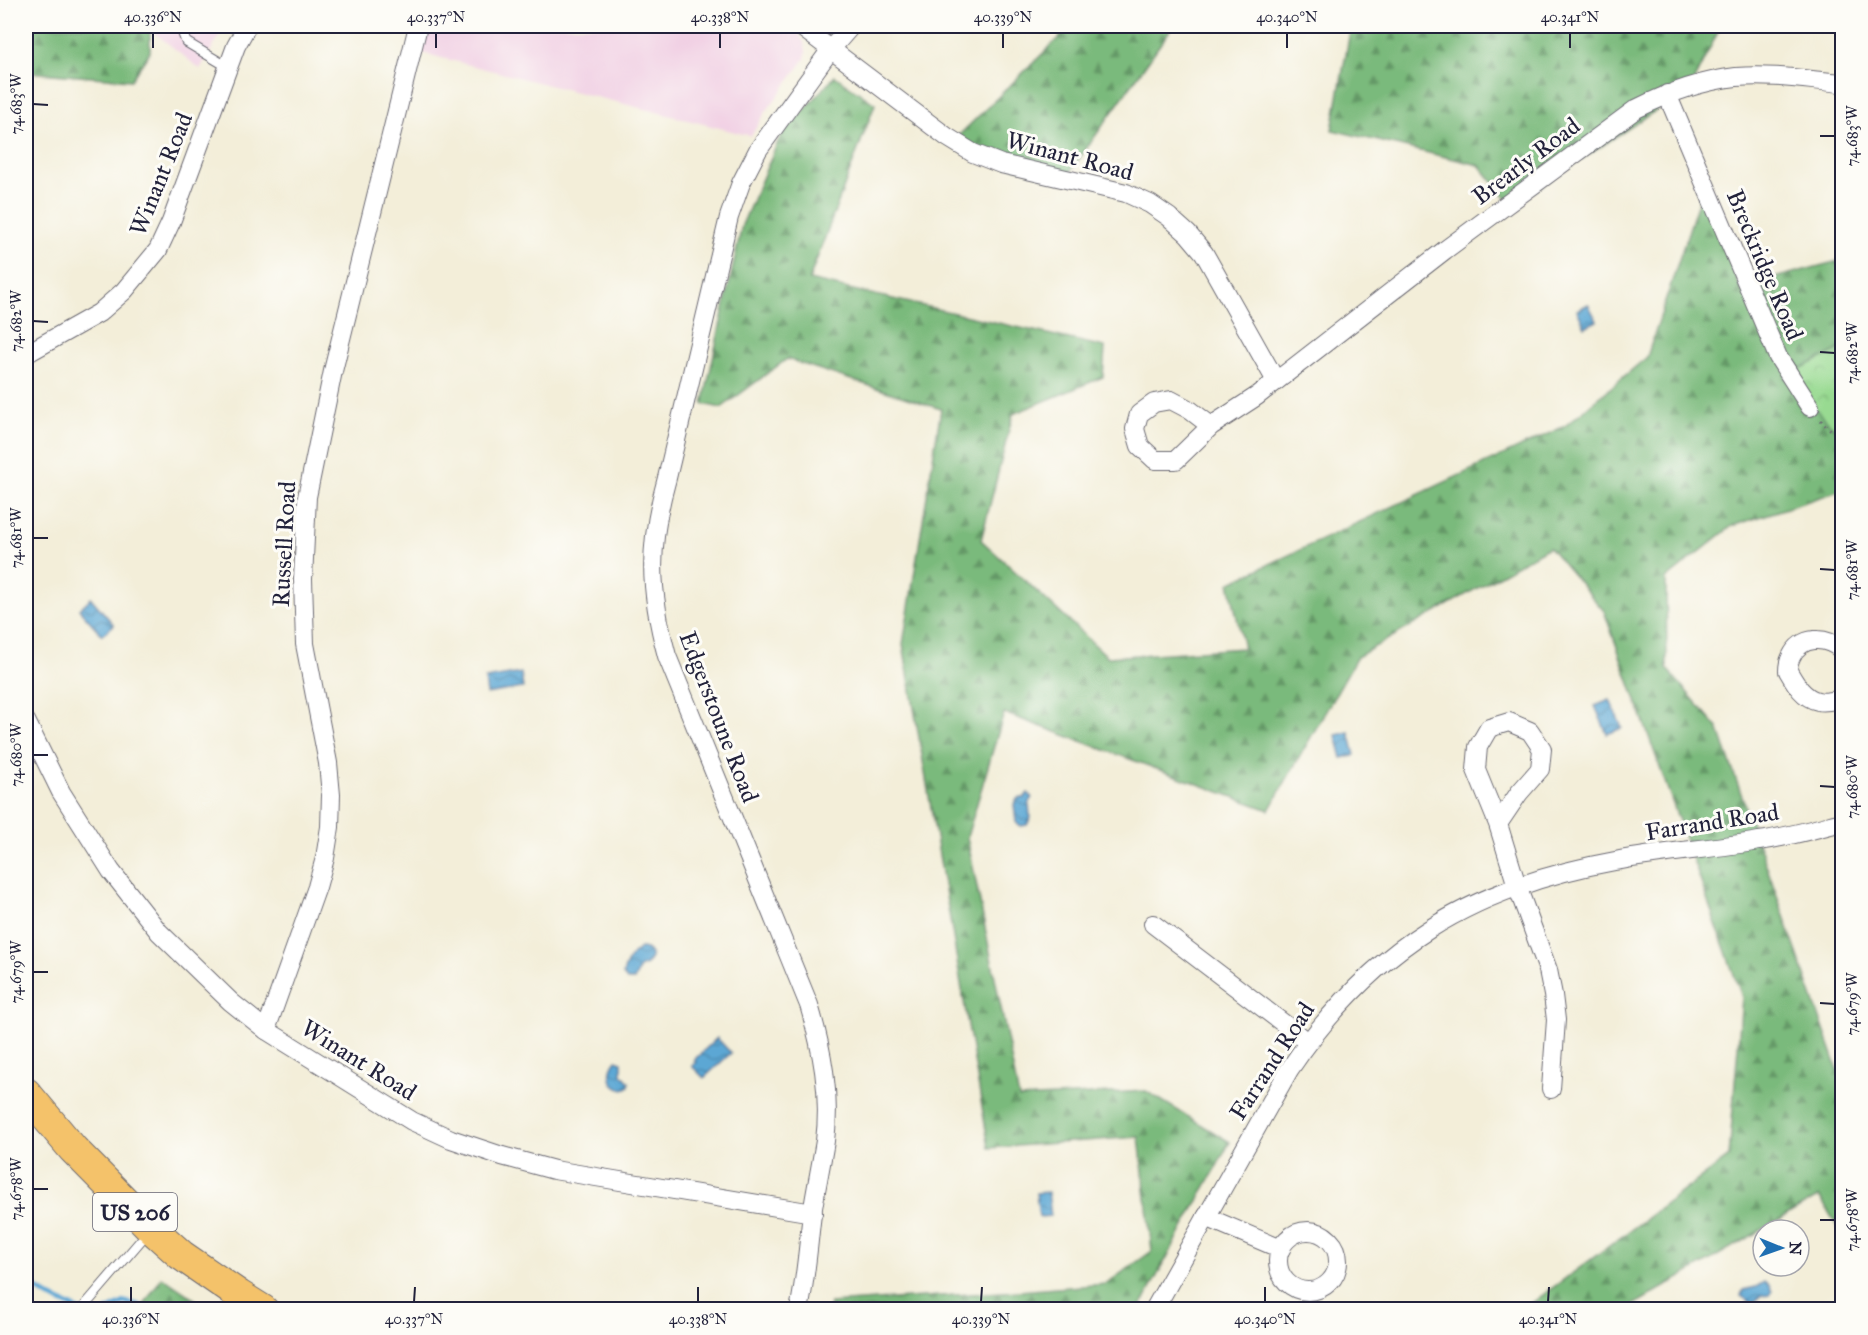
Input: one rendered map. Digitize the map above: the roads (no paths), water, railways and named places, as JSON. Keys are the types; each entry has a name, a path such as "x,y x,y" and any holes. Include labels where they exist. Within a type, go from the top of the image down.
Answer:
{"highway":[{"name":"US 206","path":"26,1093 73,1149 151,1228 181,1255 263,1310"}],"street":[{"name":"Winant Road","path":"26,354 99,313 124,291 158,250 171,222 236,46 247,26"},
{"name":"Russell Road","path":"266,1029 317,887 330,827 331,795 328,763 305,644 303,579 307,496 333,370 418,26"},
{"name":"Winant Road","path":"800,26 947,137 973,153 1001,164 1126,193 1150,204 1169,217 1204,253 1276,381"},
{"name":"Edgerstoune Road","path":"799,1310 805,1284 825,1140 824,1071 819,1039 809,1005 667,656 658,622 653,587 653,547 657,512 668,478 729,217 741,183 758,150 850,26"},
{"name":"Brearly Road","path":"1211,426 1276,381 1445,250 1636,109 1667,94 1702,83 1738,77 1768,76 1842,83 1842,76"},
{"name":"Breckridge Road","path":"1667,94 1778,357 1810,407"},
{"path":"1842,650 1834,643 1815,639 1798,646 1790,658 1788,671 1797,687 1809,697 1819,702 1842,699"},
{"name":"Winant Road","path":"26,721 61,792 111,871 159,932 231,1002 266,1029 412,1121 452,1139 554,1170 813,1214"},
{"path":"1498,824 1519,793 1540,769 1542,748 1530,730 1509,722 1490,728 1478,747 1476,770 1498,824 1517,886 1548,970 1556,1020 1551,1089"},
{"name":"Farrand Road","path":"1154,1310 1289,1070 1308,1042 1335,1008 1362,981 1391,956 1429,929 1462,910 1517,886 1566,871 1616,861 1759,841 1842,822"},
{"path":"1154,924 1308,1042"},
{"path":"1206,1217 1281,1249"}],"lane":[{"path":"180,26 186,42 228,67"},
{"path":"81,1310 151,1228"}],"water":[{"path":"1588,304 1597,321 1585,327 1577,310"},
{"path":"91,598 114,625 102,635 79,609"},
{"path":"521,673 523,688 487,694 485,679"},
{"path":"1610,700 1622,728 1607,734 1595,706"},
{"path":"1349,732 1355,755 1342,758 1336,735"},
{"path":"1028,793 1032,798 1029,802 1030,819 1027,825 1021,826 1016,822 1014,804 1018,798 1024,798"},
{"path":"640,948 648,950 651,958 646,965 640,967 634,980 627,980 623,975 625,967 631,956"},
{"path":"717,1038 731,1053 704,1078 692,1066 696,1062 694,1060"},
{"path":"616,1060 622,1062 622,1074 629,1082 629,1086 624,1090 615,1086 611,1078 611,1069"},
{"path":"1048,1192 1051,1216 1039,1217 1036,1193"},
{"path":"1764,1282 1770,1287 1772,1292 1770,1295 1762,1296 1752,1303 1741,1296 1743,1290 1756,1287"}],"waterway":[{"path":"26,1283 79,1310"},
{"path":"108,1310 125,1302 139,1305 142,1310"}]}
